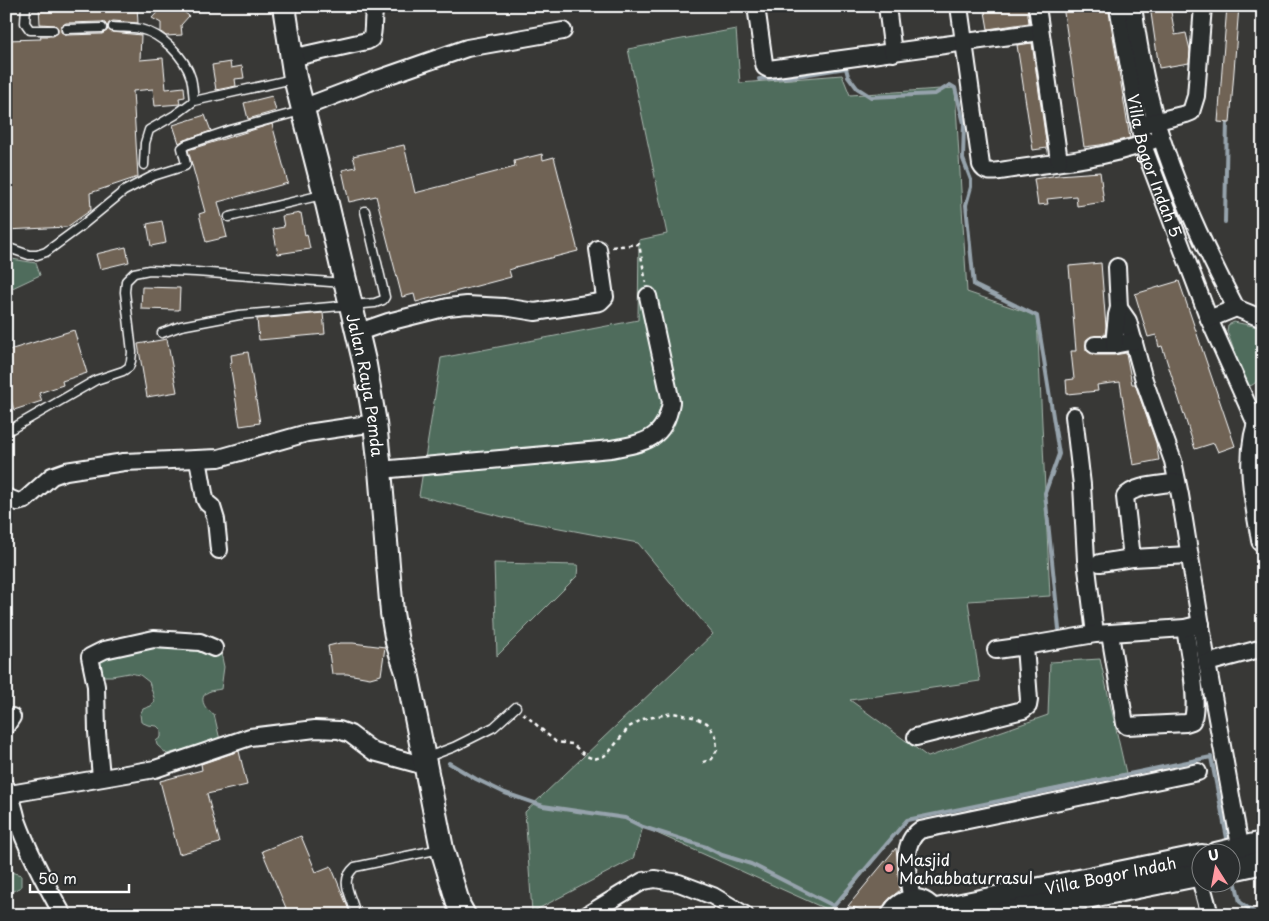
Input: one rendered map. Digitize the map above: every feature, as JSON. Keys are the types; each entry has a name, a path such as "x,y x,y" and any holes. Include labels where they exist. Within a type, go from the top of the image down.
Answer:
{"main road":[{"name":"Jalan Raya Pemda","path":"284,6 293,68 325,195 364,365 380,470 392,613 397,642 406,672 442,849 459,906 464,915"},
{"path":"1260,420 1254,446 1253,482 1263,540"},
{"name":"Villa Bogor Indah","path":"1245,862 1263,843"},
{"name":"Villa Bogor Indah","path":"912,900 924,903 933,913 1192,865"},
{"name":"Villa Bogor Indah","path":"996,915 1192,866"},
{"path":"893,915 902,904 912,900"}],"street":[{"path":"293,68 371,39 376,6"},
{"path":"887,6 893,52"},
{"path":"959,6 983,169 988,172 1000,171 1090,157 1143,145 1161,138"},
{"path":"1037,6 1059,161"},
{"name":"Villa Bogor Indah 5","path":"1118,6 1143,145 1209,319 1260,420"},
{"name":"Villa Bogor Indah 5","path":"1133,6 1137,36 1161,138 1208,256 1236,308"},
{"path":"1138,125 1191,112 1194,104 1203,6"},
{"path":"762,7 764,63 765,67 769,69 1040,32"},
{"path":"303,109 446,54 467,48 563,31"},
{"path":"1174,229 1192,219"},
{"path":"356,333 388,322 467,305 488,305 535,312 600,302 605,297 598,249"},
{"path":"1114,345 1119,308 1117,267"},
{"path":"380,470 611,449 640,444 651,439 661,430 669,413 671,402 648,296"},
{"path":"1074,416 1082,485 1086,560 1102,634 1125,724 1127,726 1192,720 1194,717 1193,626 1189,554 1180,495 1173,461 1144,380 1128,321 1119,308"},
{"path":"1209,319 1236,308 1263,320"},
{"path":"1095,345 1114,345 1134,341"},
{"path":"6,497 18,502 25,500 52,476 66,471 124,462 219,458 236,455 307,433 374,423"},
{"path":"198,460 205,500 212,507 216,520 219,550"},
{"path":"1132,558 1127,495 1133,490 1177,482"},
{"path":"1100,563 1132,558 1189,554"},
{"path":"996,650 1102,634 1193,626"},
{"path":"1193,626 1207,663 1245,862"},
{"path":"101,777 97,732 96,686 90,657 104,650 154,639 200,642 214,648"},
{"path":"916,737 1023,710 1028,706 1025,646"},
{"path":"1207,663 1263,648"},
{"path":"63,915 34,858 8,790 155,769 255,736 315,729 339,730 350,734 374,752 425,762"},
{"path":"912,900 906,854 908,844 914,834 920,830 1198,772"},
{"path":"587,915 643,881 655,879 679,883 713,896 735,912"},
{"path":"1207,894 1210,915"}],"lane":[{"path":"26,6 25,23 30,30 53,30"},
{"path":"113,27 141,29 158,37 177,53 185,63 192,79 194,101"},
{"path":"66,30 102,28"},
{"path":"144,166 145,143 149,130 194,101 293,68"},
{"path":"6,247 29,255 46,252 124,191 153,176 184,166 186,164 182,148 186,145 303,109"},
{"path":"229,217 325,195"},
{"path":"6,432 96,380 123,371 129,367 132,361 132,352 125,292 126,282 134,273 149,270 196,272 347,294 375,303 383,300 385,298 365,211"},
{"path":"162,333 181,326 212,319 347,294"},
{"path":"425,762 494,727 516,707"},
{"path":"354,908 346,880 349,873 355,867 442,849"}],"path":[{"path":"598,249 639,244 648,296"},
{"path":"516,707 556,742 572,744 586,756 594,759 604,756 629,728 643,719 673,713 693,717 707,723 716,736 717,750 712,759 701,763"}],"green space":[{"path":"736,29 740,83 842,75 850,95 955,88 967,292 1037,316 1050,596 968,601 980,681 850,700 928,757 1048,715 1050,662 1100,659 1126,773 907,820 843,899 828,910 643,827 633,859 532,912 525,812 713,634 638,543 507,518 419,496 441,358 638,320 639,240 667,234 628,49"},
{"path":"6,258 36,263 40,275 6,291"},
{"path":"1234,322 1263,328 1261,371 1254,384 1248,386 1227,331 1228,325"},
{"path":"494,563 578,565 577,576 497,656"},
{"path":"197,642 221,653 224,667 221,689 208,692 203,698 206,707 214,714 220,740 167,754 157,745 156,741 161,737 161,730 157,726 141,722 140,714 143,709 151,706 155,701 149,682 140,675 129,673 101,676 92,658 109,652"},
{"path":"6,862 11,872 21,875 21,887 7,894 6,898"}],"building":[{"path":"39,6 137,6 138,23 113,21 107,27 102,22 66,23 61,26 61,32 66,35 102,34 108,28 112,32 141,35 140,60 163,58 166,89 184,87 185,97 179,98 180,104 155,106 153,89 133,91 138,177 90,193 91,210 67,227 6,230 6,40 41,39 40,36 53,36 58,33 58,28 55,25 40,24"},
{"path":"163,6 177,6 189,16 181,25 182,35 166,36 161,32 161,23 152,18"},
{"path":"984,6 1027,6 1029,23 988,29"},
{"path":"1063,6 1108,6 1130,138 1084,147"},
{"path":"1150,6 1170,6 1175,35 1186,33 1190,50 1189,63 1159,68"},
{"path":"1227,6 1239,6 1230,123 1218,122"},
{"path":"1032,43 1047,148 1033,150 1017,45"},
{"path":"230,62 231,68 242,66 244,78 235,79 236,86 216,90 212,65"},
{"path":"272,96 276,111 248,119 244,103"},
{"path":"205,115 211,131 179,143 173,125"},
{"path":"272,124 288,183 218,202 227,237 206,242 199,214 205,212 188,150"},
{"path":"404,145 415,193 515,167 514,161 542,154 543,160 554,157 578,251 515,267 509,270 511,277 416,302 414,294 402,297 376,196 349,202 342,170 356,167 353,156"},
{"path":"1100,172 1104,202 1077,206 1076,196 1047,199 1048,204 1038,205 1034,179"},
{"path":"301,213 310,249 278,254 273,229 284,227 282,216"},
{"path":"162,221 166,243 151,246 147,224"},
{"path":"126,247 129,262 100,269 96,254"},
{"path":"1101,263 1105,335 1090,337 1086,340 1086,350 1095,355 1126,353 1132,384 1135,384 1156,443 1159,460 1133,465 1120,382 1097,385 1098,391 1067,394 1066,380 1074,379 1071,351 1076,351 1069,266"},
{"path":"1179,281 1235,446 1218,452 1214,443 1195,449 1162,346 1159,347 1156,335 1148,337 1135,294"},
{"path":"142,287 180,288 179,310 141,309"},
{"path":"323,313 325,334 259,340 257,319"},
{"path":"74,330 87,373 62,381 63,385 39,393 42,401 14,410 10,396 6,397 6,351"},
{"path":"167,339 177,392 147,397 138,344"},
{"path":"248,352 260,423 240,426 230,364 232,363 231,355"},
{"path":"340,643 385,647 381,675 370,678 347,674 332,674 328,646"},
{"path":"239,751 247,785 207,794 220,843 179,854 160,781 202,770 201,764"},
{"path":"301,836 316,872 331,866 351,915 289,915 262,851"},
{"name":"Masjid Mahabbaturrasul","path":"896,848 900,890 886,902 880,915 848,906"}],"waterway":[{"path":"759,79 790,77 846,68 848,76 857,88 871,97 935,94 950,85 955,88 964,123 963,159 971,180 966,205 974,285 1037,316 1059,454 1045,493 1059,629"},
{"path":"1225,222 1227,119"},
{"path":"449,763 505,793 543,806 625,818 643,827 706,847 722,855 751,864 834,906 907,820 1211,757 1228,843"},
{"path":"1238,894 1240,902 1258,915"}],"place":[{"name":"Masjid Mahabbaturrasul","path":"889,868"}]}
